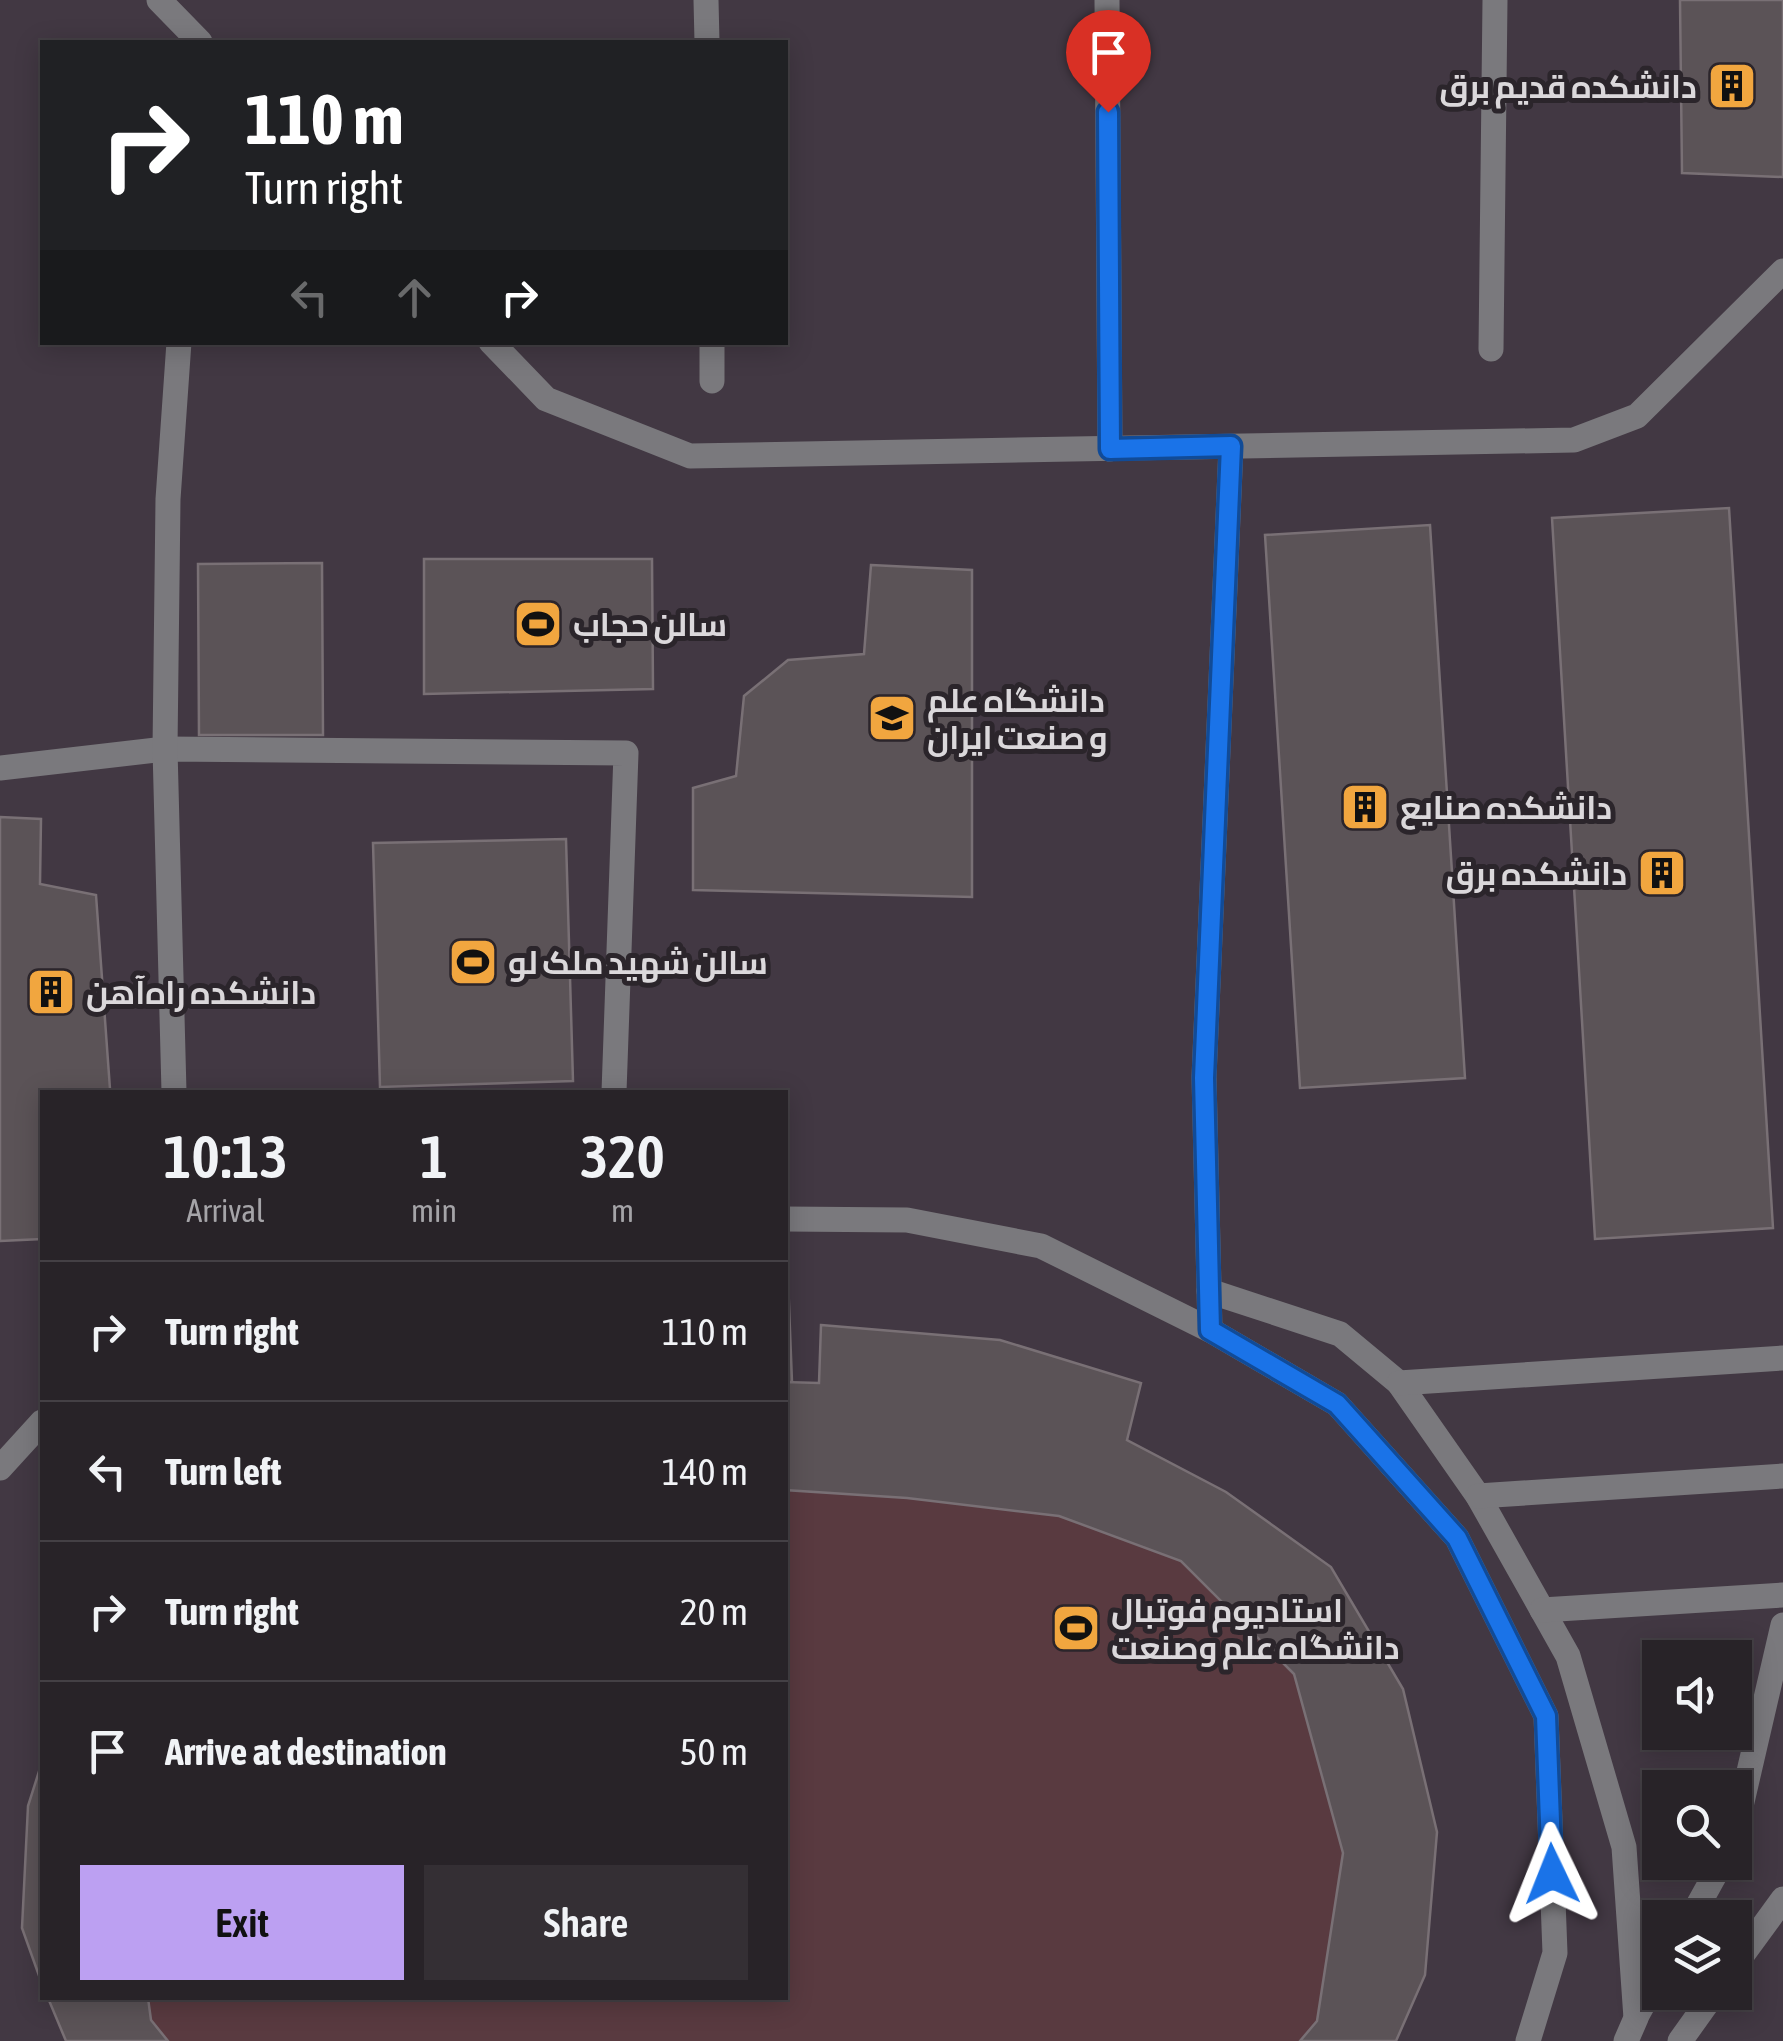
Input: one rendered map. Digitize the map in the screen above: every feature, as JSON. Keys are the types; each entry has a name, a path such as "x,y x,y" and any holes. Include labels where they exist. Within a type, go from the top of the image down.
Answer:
{"lane":[{"path":"159,0 198,40"},
{"path":"706,0 707,40"},
{"path":"1107,0 1110,449"},
{"path":"1491,348 1495,0"},
{"path":"493,345 546,399 690,456 1574,440 1637,416 1783,271"},
{"path":"174,1090 166,749 168,499 180,345"},
{"path":"712,345 712,380"},
{"path":"1210,1330 1204,1078 1231,446"},
{"path":"0,768 166,749 626,753 614,1090"},
{"path":"788,1219 907,1220 1041,1246 1210,1330 1337,1404 1457,1538 1546,1716 1555,1953 1528,2041"},
{"path":"1209,1291 1340,1334 1399,1383 1478,1496 1568,1656 1624,1847 1631,2029"},
{"path":"1399,1383 1783,1358"},
{"path":"0,1468 40,1424"},
{"path":"1478,1496 1783,1476"},
{"path":"1542,1610 1783,1595"},
{"path":"1749,1770 1783,1625"},
{"path":"1752,1942 1783,1899"},
{"path":"1680,2041 1702,2010"}],"shaded area":[{"name":"دانشگاه علم و صنعت ایران","path":"0,0 1783,0 1783,2041 0,2041"},
{"name":"استادیوم فوتبال دانشگاه علم وصنعت","path":"821,1325 1000,1340 1141,1383 1127,1441 1226,1492 1331,1567 1403,1689 1437,1832 1425,1975 1396,2041 66,2041 49,2000 788,2000 788,1382 819,1383"}],"building":[{"name":"دانشکده قدیم برق","path":"1680,0 1783,0 1783,177 1682,173"},
{"name":"دانشکده برق","path":"1729,508 1773,1228 1595,1239 1552,518"},
{"name":"دانشکده صنایع","path":"1430,525 1465,1078 1300,1088 1265,535"},
{"name":"سالن حجاب","path":"424,559 652,559 653,689 424,694"},
{"path":"322,563 323,735 199,735 198,564"},
{"path":"871,565 972,570 972,897 693,890 693,788 736,776 744,696 788,660 864,654"},
{"name":"دانشکده راه‌آهن","path":"0,817 41,819 40,884 96,895 110,1089 40,1090 40,1239 0,1241"},
{"name":"سالن شهید ملک لو","path":"566,839 573,1081 380,1087 373,843"},
{"path":"788,1279 792,1382 788,1382"},
{"path":"821,1325 1000,1340 1141,1383 1127,1440 1226,1492 1331,1567 1403,1689 1437,1832 1425,1975 1396,2041 1300,2041 1317,2021 1343,1853 1294,1674 1181,1561 1059,1516 907,1498 788,1490 788,1382 819,1383"},
{"path":"40,1768 40,1978 22,1928 28,1806"},
{"path":"49,2000 148,2000 151,2020 168,2041 66,2041"}],"place":[{"name":"دانشکده قدیم برق","path":"1732,86"},
{"name":"سالن حجاب","path":"538,624"},
{"name":"دانشگاه علم و صنعت ایران","path":"892,718"},
{"name":"دانشکده صنایع","path":"1365,807"},
{"name":"دانشکده برق","path":"1662,873"},
{"name":"سالن شهید ملک لو","path":"473,962"},
{"name":"دانشکده راه‌آهن","path":"51,992"},
{"name":"استادیوم فوتبال دانشگاه علم وصنعت","path":"1076,1628"}],"route":[{"path":"1108,112 1110,449 1231,446 1204,1078 1210,1330 1337,1404 1457,1538 1546,1716 1552,1874"}]}
